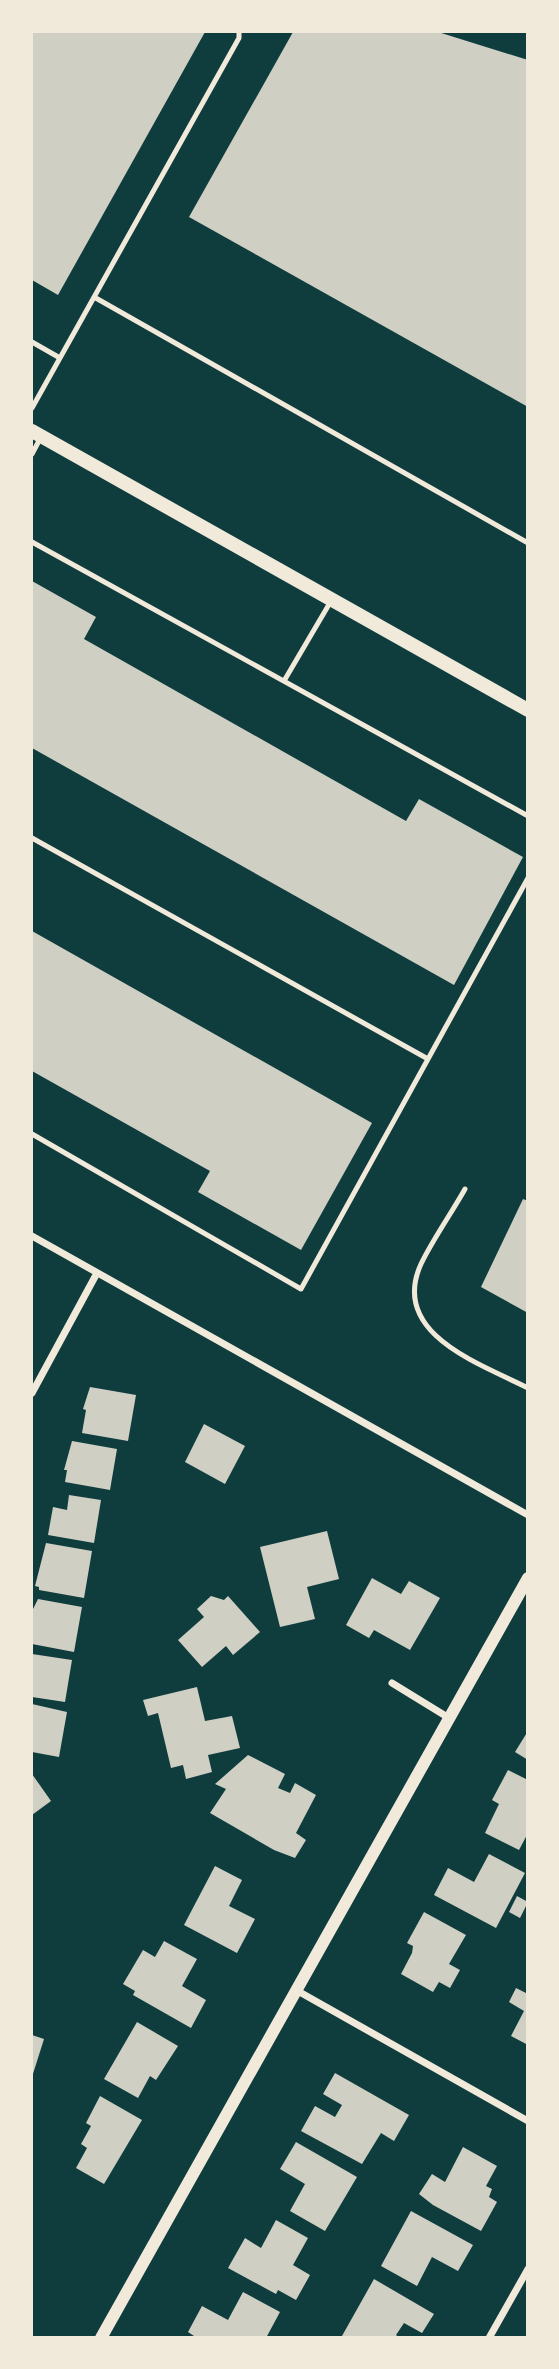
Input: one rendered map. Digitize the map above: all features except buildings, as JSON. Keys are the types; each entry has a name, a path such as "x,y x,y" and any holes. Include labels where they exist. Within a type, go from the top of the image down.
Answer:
{"main road":[{"path":"36,434 527,710"}],"street":[{"path":"32,1236 527,1515"},
{"path":"32,1393 97,1273"},
{"path":"101,2337 527,1578"},
{"path":"392,1684 449,1718"},
{"path":"296,1990 527,2121"},
{"path":"489,2337 527,2269"}],"lane":[{"path":"32,408 239,38 239,32"},
{"path":"94,297 527,543"},
{"path":"32,342 60,358"},
{"path":"32,454 36,434"},
{"path":"32,541 527,816"},
{"path":"284,681 331,601"},
{"path":"32,838 428,1059"},
{"path":"32,1135 301,1289 527,878"},
{"path":"465,1189 421,1265 415,1282 416,1306 424,1324 443,1344 527,1388"}]}
